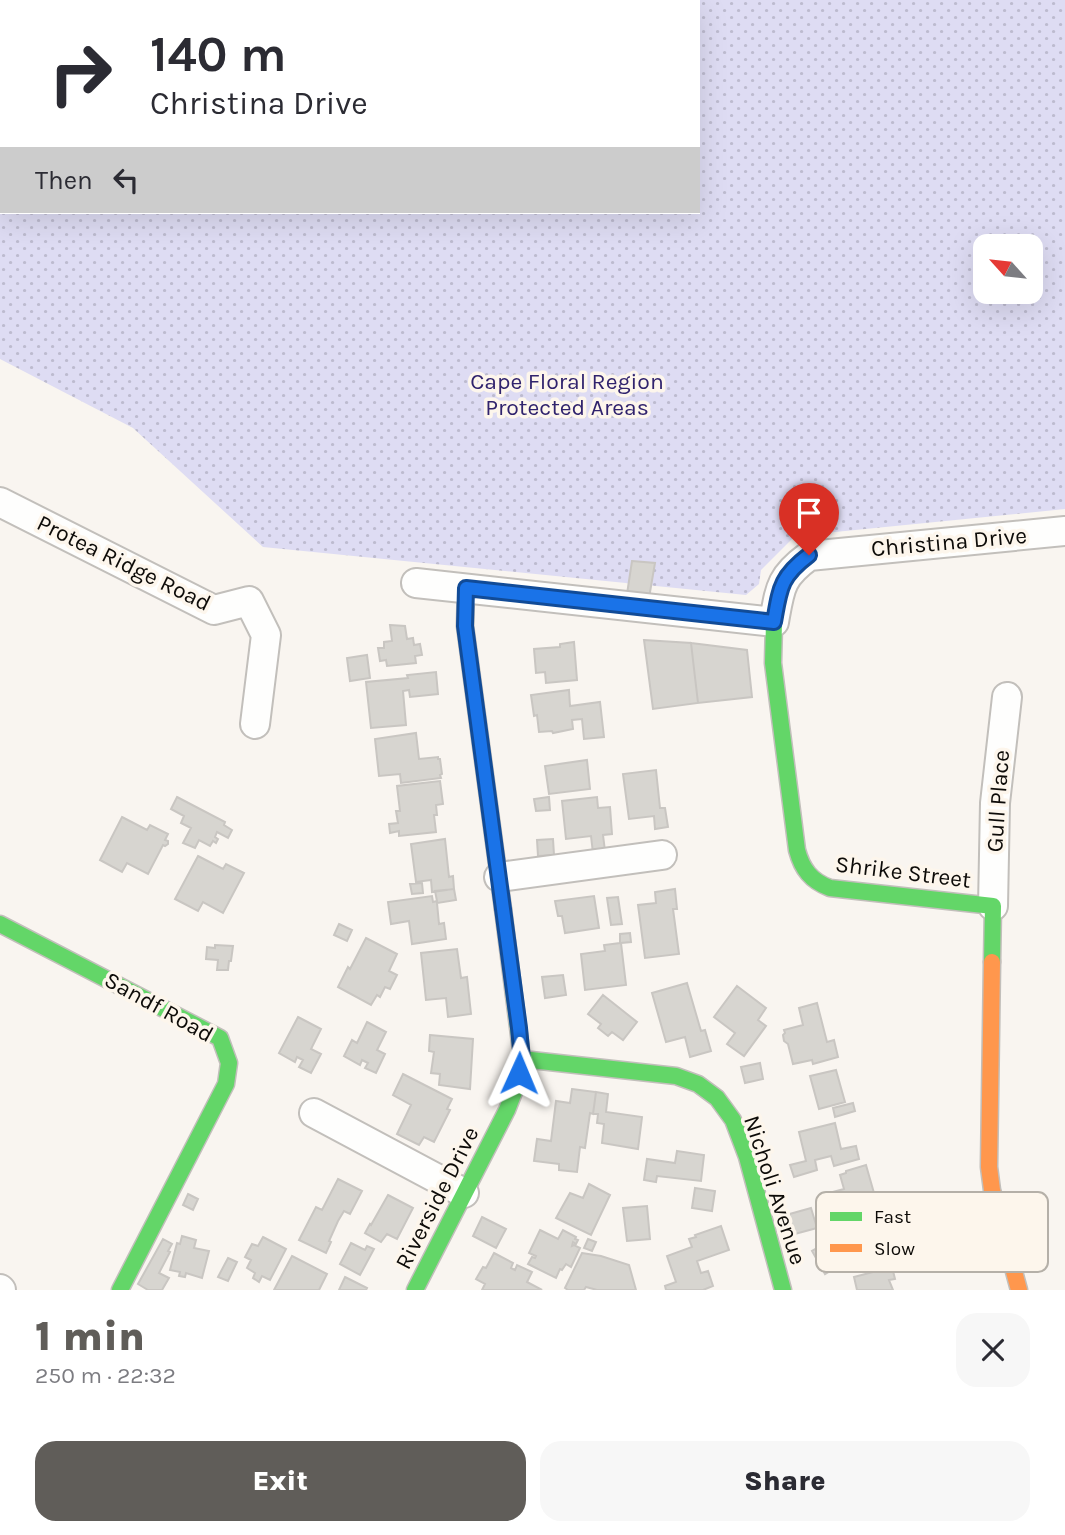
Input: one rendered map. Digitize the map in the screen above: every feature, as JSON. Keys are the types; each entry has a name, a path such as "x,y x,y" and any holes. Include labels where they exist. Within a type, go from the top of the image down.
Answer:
{"street":[{"name":"Protea Ridge Road","path":"0,502 214,610 249,601 266,635 255,724"},
{"name":"Christina Drive","path":"774,622 780,588 794,567 809,555 1065,531"},
{"path":"416,583 774,622"},
{"name":"Riverside Drive","path":"418,1289 507,1110 516,1087 522,1059 465,626 466,588"},
{"name":"Shrike Street","path":"774,622 773,663 797,850 803,871 820,885 830,888 993,906 989,1167 993,1192"},
{"name":"Gull Place","path":"993,906 995,803 1007,697"},
{"path":"499,877 662,855"},
{"name":"Sandf Road","path":"0,924 220,1038 229,1063 226,1084 120,1290"},
{"name":"Nicholi Avenue","path":"522,1059 676,1076 698,1084 717,1098 733,1120 747,1157 783,1290"},
{"path":"314,1113 464,1193"},
{"name":"Shrike Street","path":"1014,1272 1019,1290"}],"green space":[{"name":"Cape Floral Region Protected Areas","path":"700,0 1065,0 1065,509 795,536 761,570 759,584 746,595 263,547 133,428 0,359 0,214 700,214"}],"building":[{"path":"632,561 655,563 649,598 627,594"},
{"path":"390,625 405,626 407,639 413,638 414,645 420,644 422,655 415,656 416,663 387,666 386,660 380,661 378,648 384,648 384,642 392,641"},
{"path":"644,640 691,643 698,703 653,709"},
{"path":"574,642 577,680 546,683 545,672 536,673 534,649 560,647 560,644"},
{"path":"691,643 747,650 752,697 698,703"},
{"path":"367,655 370,678 350,681 347,658"},
{"path":"436,672 438,694 410,697 409,690 403,691 406,725 371,728 366,682"},
{"path":"569,690 570,706 600,702 604,737 584,739 582,719 572,720 573,729 553,733 539,732 531,695"},
{"path":"416,733 419,759 438,757 441,778 401,783 400,774 379,776 375,739"},
{"path":"587,760 590,789 549,794 545,766"},
{"path":"656,770 660,808 665,808 668,827 655,829 654,816 629,819 623,774"},
{"path":"440,781 443,804 436,805 436,832 399,836 399,831 390,833 389,824 398,823 396,811 400,811 397,786"},
{"path":"177,797 225,822 224,825 232,830 228,838 217,832 216,843 213,841 210,846 199,840 195,848 183,843 191,828 181,823 184,816 171,809"},
{"path":"549,797 550,810 536,811 534,799"},
{"path":"597,797 598,808 610,807 612,834 603,835 605,851 593,853 591,836 566,839 562,801"},
{"path":"122,817 147,830 150,825 168,834 165,840 168,844 163,845 148,874 127,863 122,872 100,860"},
{"path":"445,839 449,877 453,876 454,889 432,892 431,880 416,882 411,844"},
{"path":"553,839 554,855 538,856 537,840"},
{"path":"198,856 223,869 226,864 244,873 223,913 203,902 198,911 175,899"},
{"path":"422,883 423,893 412,894 410,884"},
{"path":"454,889 456,900 437,903 439,924 444,923 446,939 412,944 409,921 391,924 388,902 432,896 433,902 437,901 435,891"},
{"path":"675,889 677,909 673,909 679,954 645,958 638,905 656,903 655,892"},
{"path":"594,896 599,928 565,933 562,916 558,916 555,901"},
{"path":"618,897 622,924 611,925 607,898"},
{"path":"339,924 352,930 347,941 334,935"},
{"path":"630,933 631,942 621,943 626,985 585,990 581,954 605,951 604,945 620,943 620,934"},
{"path":"366,938 397,954 389,971 397,975 390,989 385,987 380,997 377,995 371,1005 338,987"},
{"path":"215,945 233,946 228,970 217,970 218,960 206,959 207,947 215,948"},
{"path":"457,949 461,978 467,977 471,1014 448,1017 446,998 426,1000 421,953"},
{"path":"563,975 566,995 545,998 542,977"},
{"path":"687,983 701,1031 705,1030 711,1051 690,1057 685,1037 666,1042 652,993"},
{"path":"737,986 766,1008 758,1020 766,1026 744,1056 727,1044 735,1033 714,1017"},
{"path":"603,995 637,1022 623,1040 612,1032 608,1036 598,1028 601,1024 588,1014"},
{"path":"817,1003 827,1042 834,1040 838,1057 813,1064 812,1060 793,1064 788,1044 784,1041 784,1030 803,1025 799,1008"},
{"path":"298,1017 321,1029 311,1049 321,1054 311,1073 299,1067 303,1060 297,1057 295,1062 279,1053"},
{"path":"367,1022 386,1032 377,1050 385,1054 376,1073 365,1068 368,1063 362,1060 360,1065 344,1056 352,1040 357,1043"},
{"path":"430,1035 473,1039 470,1089 439,1085 440,1074 431,1073 434,1052 429,1051"},
{"path":"760,1063 763,1079 745,1083 741,1067"},
{"path":"836,1070 845,1102 819,1109 810,1076"},
{"path":"403,1074 452,1099 447,1109 450,1110 434,1142 424,1137 419,1145 397,1134 411,1105 393,1095"},
{"path":"572,1089 596,1092 585,1148 580,1147 577,1172 559,1170 559,1164 534,1161 537,1139 551,1141 556,1101 570,1103"},
{"path":"596,1092 608,1094 606,1112 642,1117 638,1149 602,1143 604,1124 597,1123 598,1114 593,1114"},
{"path":"853,1103 855,1111 835,1117 833,1108"},
{"path":"835,1123 841,1149 856,1146 859,1159 834,1166 831,1156 815,1160 817,1170 794,1177 790,1165 806,1161 799,1132"},
{"path":"677,1151 704,1155 701,1181 657,1176 656,1182 644,1180 647,1159 675,1163"},
{"path":"866,1165 874,1192 833,1192 844,1189 840,1175"},
{"path":"338,1179 362,1191 350,1214 344,1211 338,1221 326,1253 299,1240 316,1207 322,1210"},
{"path":"589,1184 610,1195 591,1235 556,1218 570,1193 583,1198"},
{"path":"695,1188 715,1191 712,1211 692,1208"},
{"path":"188,1194 198,1199 193,1210 183,1205"},
{"path":"388,1195 413,1208 397,1239 387,1234 381,1242 365,1233"},
{"path":"647,1206 650,1239 627,1241 623,1208"},
{"path":"811,1208 816,1228 791,1235 786,1215"},
{"path":"482,1217 506,1229 496,1248 473,1236"},
{"path":"721,1226 729,1250 697,1261 701,1273 708,1271 713,1286 703,1290 666,1290 665,1286 676,1282 667,1256 692,1247 689,1239 696,1237 695,1235"},
{"path":"540,1230 558,1239 563,1230 578,1240 576,1244 573,1242 572,1246 580,1248 571,1267 566,1264 556,1278 528,1264 532,1257 536,1256 529,1253"},
{"path":"182,1236 196,1240 194,1248 209,1251 202,1278 186,1273 185,1277 179,1276 180,1272 170,1270 177,1243 180,1244"},
{"path":"263,1237 286,1249 270,1280 262,1276 259,1282 253,1278 255,1273 247,1268 251,1260 245,1257 252,1244 258,1246"},
{"path":"163,1239 172,1244 159,1273 169,1278 162,1290 148,1290 138,1284"},
{"path":"588,1239 596,1242 592,1251 584,1248"},
{"path":"351,1243 365,1250 367,1246 374,1249 360,1275 340,1264"},
{"path":"494,1253 513,1263 511,1268 515,1270 517,1265 532,1272 527,1282 542,1290 482,1290 485,1284 476,1279"},
{"path":"582,1253 629,1265 636,1290 565,1288"},
{"path":"292,1256 327,1274 319,1290 274,1290"},
{"path":"228,1258 237,1262 228,1281 218,1277"},
{"path":"873,1272 893,1272 895,1279 889,1280 893,1290 857,1290 854,1277"},
{"path":"345,1277 367,1288 366,1290 339,1290"}],"traffic: fast":[{"path":"774,622 773,663 797,850 805,869 818,882 830,888 993,906 992,962"},
{"path":"415,1290 507,1110 516,1087 522,1059 503,909"},
{"path":"0,924 220,1038 229,1063 226,1084 120,1290"},
{"path":"522,1059 676,1076 698,1084 717,1098 733,1120 747,1157 783,1290"}],"traffic: slow":[{"path":"466,588 465,626 503,909"},
{"path":"992,962 989,1167 993,1192"},
{"path":"1014,1272 1019,1290"}],"route":[{"path":"519,1073 522,1059 519,1028 465,626 466,588 774,622 780,588 794,567 809,555"}]}
